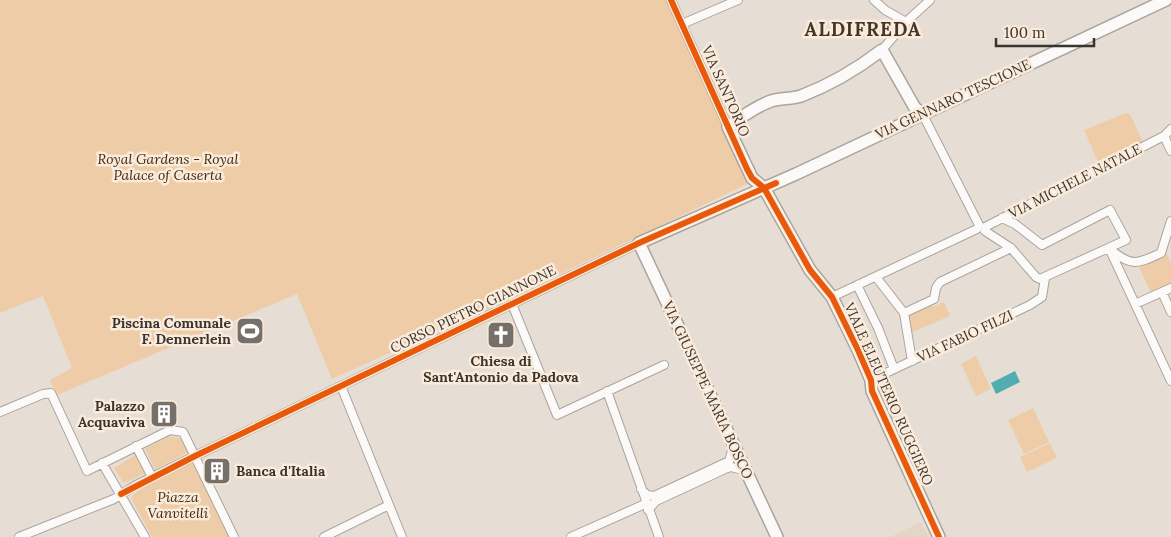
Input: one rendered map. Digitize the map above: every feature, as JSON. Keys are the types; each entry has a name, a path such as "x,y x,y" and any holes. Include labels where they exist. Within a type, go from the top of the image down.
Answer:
{"street":[{"name":"VIA SANTORIO","path":"671,0 750,173 764,188"},
{"path":"682,24 738,0"},
{"path":"874,0 885,10 906,22"},
{"path":"728,127 752,110 772,101 799,97 831,83 865,63 882,50 906,22 930,0"},
{"name":"VIA GENNARO TESCIONE","path":"764,188 1166,0"},
{"path":"882,50 915,108 922,114 981,228 1010,248 1036,277 1045,278 1126,240 1110,210 1042,246 1015,224 1002,218"},
{"name":"VIA MICHELE NATALE","path":"832,297 1002,218 1164,136 1171,130"},
{"path":"1164,136 1171,151"},
{"name":"CORSO PIETRO GIANNONE","path":"20,537 122,497 152,477 195,456 639,243 764,188"},
{"name":"VIALE ELEUTERIO RUGGIERO","path":"764,188 810,270 832,297 870,380 872,391 939,537"},
{"path":"1109,248 1124,260 1138,264 1161,253 1171,221"},
{"name":"VIA GIUSEPPE MARIA BOSCO","path":"639,243 734,443 776,537"},
{"path":"904,313 934,299 936,288 940,282 1010,248"},
{"path":"1109,248 1171,381"},
{"path":"876,277 904,313 912,361"},
{"name":"VIA FABIO FILZI","path":"870,380 1030,306 1042,296 1045,278"},
{"path":"857,285 878,328 894,369"},
{"path":"1135,304 1171,288"},
{"path":"1162,292 1171,312"},
{"path":"512,304 557,414 664,365"},
{"path":"341,386 402,537"},
{"path":"607,392 659,537"},
{"path":"0,412 43,394 51,393 87,472 170,430 177,429 183,432 234,537"},
{"path":"640,488 647,495 654,496 729,461 734,443"},
{"path":"136,446 152,477"},
{"path":"102,463 145,537"},
{"path":"571,537 647,507 725,469 731,467 747,471"},
{"path":"324,537 389,505"}],"shaded area":[{"path":"921,522 928,537 890,537"}],"green space":[{"name":"Royal Gardens - Royal Palace of Caserta","path":"0,0 668,0 749,183 512,297 332,379 297,294 57,395 50,380 72,368 43,296 0,313"},
{"path":"1126,113 1130,114 1143,142 1099,164 1084,130"},
{"path":"1167,254 1171,263 1171,283 1151,293 1139,267"},
{"path":"930,301 933,307 944,302 950,316 908,334 904,313"},
{"path":"976,356 991,389 976,396 961,364"},
{"path":"1033,408 1049,442 1024,454 1008,420"},
{"path":"169,436 181,439 189,452 155,469 145,449"},
{"path":"1050,443 1057,458 1027,472 1020,457"},
{"path":"136,455 145,473 127,482 123,482 114,468"},
{"name":"Piazza Vanvitelli","path":"190,463 195,466 229,537 152,537 131,498 139,489"}],"water":[{"path":"1015,371 1020,382 996,394 991,383"}],"cycle path":[{"path":"671,0 747,169 752,178 764,188 810,270 832,297 858,350 871,380 872,391 939,537"},
{"path":"121,494 195,456 639,243 776,183"}],"place":[{"name":"Piscina Comunale F. Dennerlein","path":"250,331"},
{"name":"Chiesa di Sant'Antonio da Padova","path":"501,335"},
{"name":"Palazzo Acquaviva","path":"164,414"},
{"name":"Banca d'Italia","path":"217,471"}],"district":[{"name":"ALDIFREDA","path":"863,29"}]}
